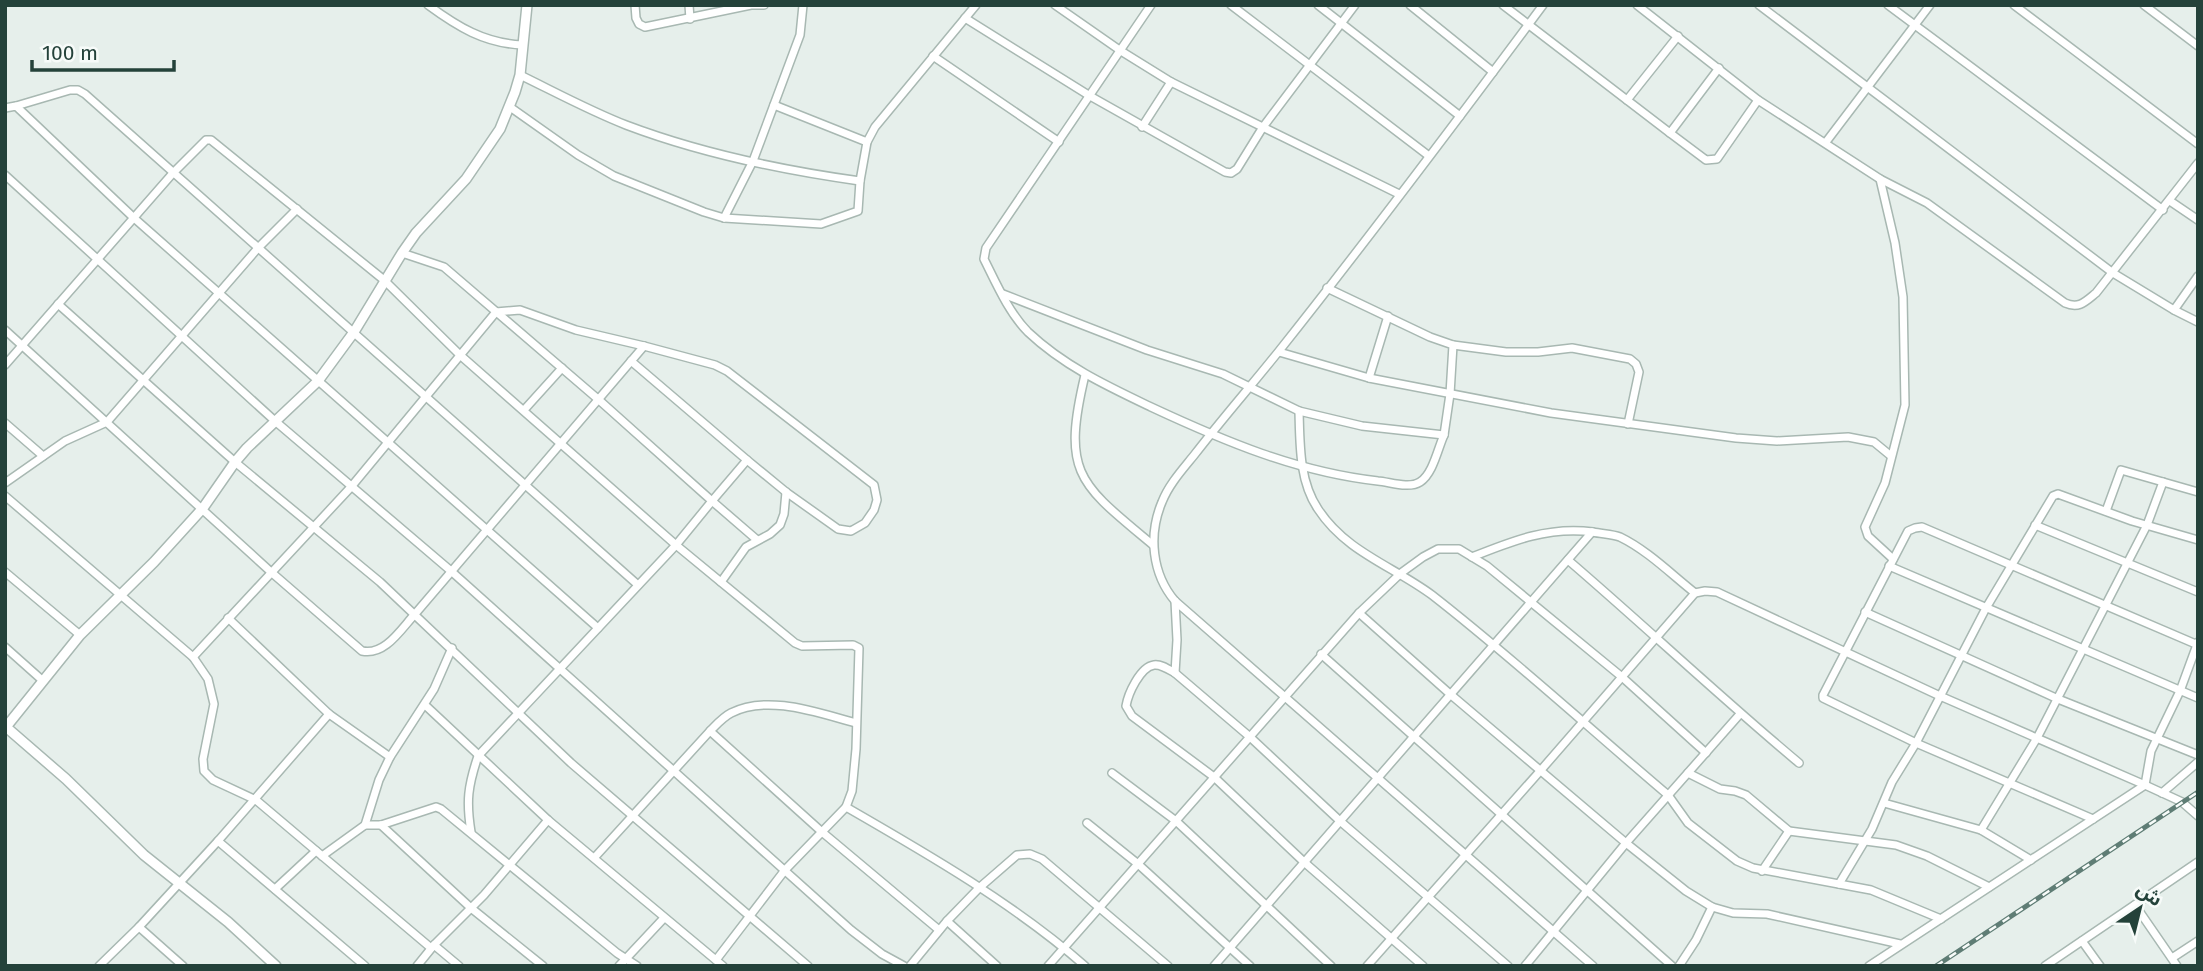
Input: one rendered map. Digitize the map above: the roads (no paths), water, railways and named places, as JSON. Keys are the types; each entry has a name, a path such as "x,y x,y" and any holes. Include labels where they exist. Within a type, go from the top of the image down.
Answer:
{"street":[{"path":"428,5 482,38 503,44 522,45"},
{"path":"439,13 446,5"},
{"path":"275,966 228,922 144,855 65,779 5,727 79,635 154,562 203,508 235,461 318,381 354,332 383,281 416,233 466,179 500,129 510,107 520,75 527,5"},
{"path":"635,5 636,18 639,24 645,27 751,5 764,5"},
{"path":"690,5 690,19"},
{"path":"723,218 753,161 800,35 803,5"},
{"path":"510,107 578,155 614,176 723,218 821,224 858,211 867,142 875,127 976,5"},
{"path":"1055,5 1171,82 1399,194"},
{"path":"1231,5 1429,156"},
{"path":"1318,5 1460,116"},
{"path":"965,18 1142,127 1231,173 1237,169 1263,127 1355,5"},
{"path":"1410,5 1493,72"},
{"path":"1503,5 1706,160 1717,159 1758,100"},
{"path":"1543,5 1279,352 1178,475 1162,500 1155,523 1153,545 1165,589 1175,601 1593,966"},
{"path":"1637,5 1758,100 1880,179 1927,203 2073,306 2082,305 2096,293 2198,163"},
{"path":"1759,5 2113,273 2198,322"},
{"path":"1888,5 2163,210"},
{"path":"1826,142 1930,5"},
{"path":"2014,5 2198,144"},
{"path":"2144,5 2198,46"},
{"path":"1149,6 986,248 984,259 1017,318 1028,331 1085,375 1210,434 1302,468 1363,480 1410,485 1420,482 1427,474 1444,435 1453,345"},
{"path":"1627,100 1678,36"},
{"path":"933,56 1059,142"},
{"path":"1670,133 1719,68"},
{"path":"520,75 634,128 665,139 822,176 860,181"},
{"path":"1142,127 1171,82"},
{"path":"5,108 70,90 85,94 638,585"},
{"path":"774,105 867,142"},
{"path":"16,106 134,218 598,628"},
{"path":"5,365 173,173 206,140 211,140 383,281 460,355 676,545 795,643 802,646 853,645 859,648 856,749 852,790 846,807 785,870 716,960"},
{"path":"5,175 275,421 451,571 851,930 882,954 904,966"},
{"path":"1880,179 1895,243 1905,332 1905,405 1885,483 1865,527 1868,536 1891,562 1986,608 2198,698"},
{"path":"2170,201 2198,220"},
{"path":"5,483 65,441 107,422 258,248 297,209"},
{"path":"402,253 444,267 756,539"},
{"path":"2174,310 2198,276"},
{"path":"1327,288 1430,337 1453,345 1506,352 1573,348 1630,359 1639,372 1628,424"},
{"path":"1003,293 1147,350 1223,374 1299,411 1362,426 1444,435"},
{"path":"58,304 235,461 415,614 571,763 807,966"},
{"path":"193,657 351,487 496,312 520,310 576,330 715,365 738,377 874,485 877,500 874,510 865,523 851,531 838,529 786,492 631,361"},
{"path":"1368,378 1388,316"},
{"path":"5,330 271,572 362,651 371,653 382,648 415,614 644,346"},
{"path":"1279,352 1368,378 1551,413 1761,440 1848,437 1874,442 1891,456"},
{"path":"524,410 562,368"},
{"path":"1085,375 1076,410 1074,441 1079,471 1086,484 1107,506 1153,545"},
{"path":"1299,411 1302,468 1316,506 1327,522 1364,555 1401,573 1492,645 1668,795 1688,823 1737,861 1762,871 1871,890 1941,919"},
{"path":"5,423 43,456"},
{"path":"471,832 468,795 478,756 676,545 747,460"},
{"path":"2105,511 2121,470 2198,492"},
{"path":"1981,830 2011,784 2058,699 2147,525 2164,482"},
{"path":"721,582 746,547 756,539 770,534 780,525 785,514 786,492"},
{"path":"1839,884 1877,819 1895,777 1916,743 1959,656 2050,500 2058,494 2198,540"},
{"path":"5,496 193,657 208,678 214,704 203,759 204,771 212,780 256,800 459,966"},
{"path":"2035,525 2198,592"},
{"path":"1869,966 2145,785 2151,751 2180,691 2198,644 2105,607 1922,527 1908,531 1823,695 1824,698 1916,743 2092,819"},
{"path":"1472,557 1547,531 1574,530 1618,536 1638,548 1695,593"},
{"path":"1214,966 1529,601 1592,532"},
{"path":"1048,966 1359,612 1401,573 1438,549 1459,549 1472,557 1622,677 1706,752"},
{"path":"1568,560 1799,764"},
{"path":"5,572 79,635"},
{"path":"1367,966 1656,636 1695,593 1705,590 1717,592 1940,696 2145,785 2182,802 2198,816"},
{"path":"1175,601 1175,673"},
{"path":"1359,612 1450,694 1626,843 1686,891 1712,907 1733,913 1766,914 1900,944"},
{"path":"1865,612 2058,699 2198,755"},
{"path":"228,618 330,714 390,757"},
{"path":"5,647 42,680"},
{"path":"365,825 379,780 390,757 425,705 452,648"},
{"path":"1321,654 1672,966"},
{"path":"1423,966 1304,862 1214,777 1132,716 1126,706 1128,696 1145,669 1152,665 1161,665 1175,673 1250,737 1340,821 1508,966"},
{"path":"425,705 548,820 723,966"},
{"path":"595,857 710,731 730,713 774,705 797,707 856,723"},
{"path":"99,966 139,927 256,800 330,714"},
{"path":"1525,966 1626,843 1740,714"},
{"path":"710,731 822,832 939,930"},
{"path":"2162,793 2198,762"},
{"path":"1112,773 1176,821 1331,966"},
{"path":"1688,773 1720,789 1746,796 1789,831 1896,845 1927,856 1989,887"},
{"path":"1884,803 1981,830 2031,860"},
{"path":"275,890 319,853 365,825 381,825 436,807 471,832 508,865 637,966"},
{"path":"846,807 904,839 979,888 1064,947 1085,966"},
{"path":"417,966 548,820"},
{"path":"1087,823 1138,864 1250,966"},
{"path":"381,825 471,908 542,966"},
{"path":"1762,871 1789,831"},
{"path":"218,841 365,966"},
{"path":"909,966 979,888 1017,855 1030,854 1042,859 1100,906 1168,966"},
{"path":"2045,966 2198,862"},
{"path":"2135,905 2177,966"},
{"path":"1679,966 1696,940 1712,907"},
{"path":"619,966 664,918"},
{"path":"947,921 997,966"},
{"path":"139,927 182,966"},
{"path":"2082,941 2100,966"},
{"path":"2172,958 2198,941"}],"railway":[{"path":"1936,966 2198,792"}]}
